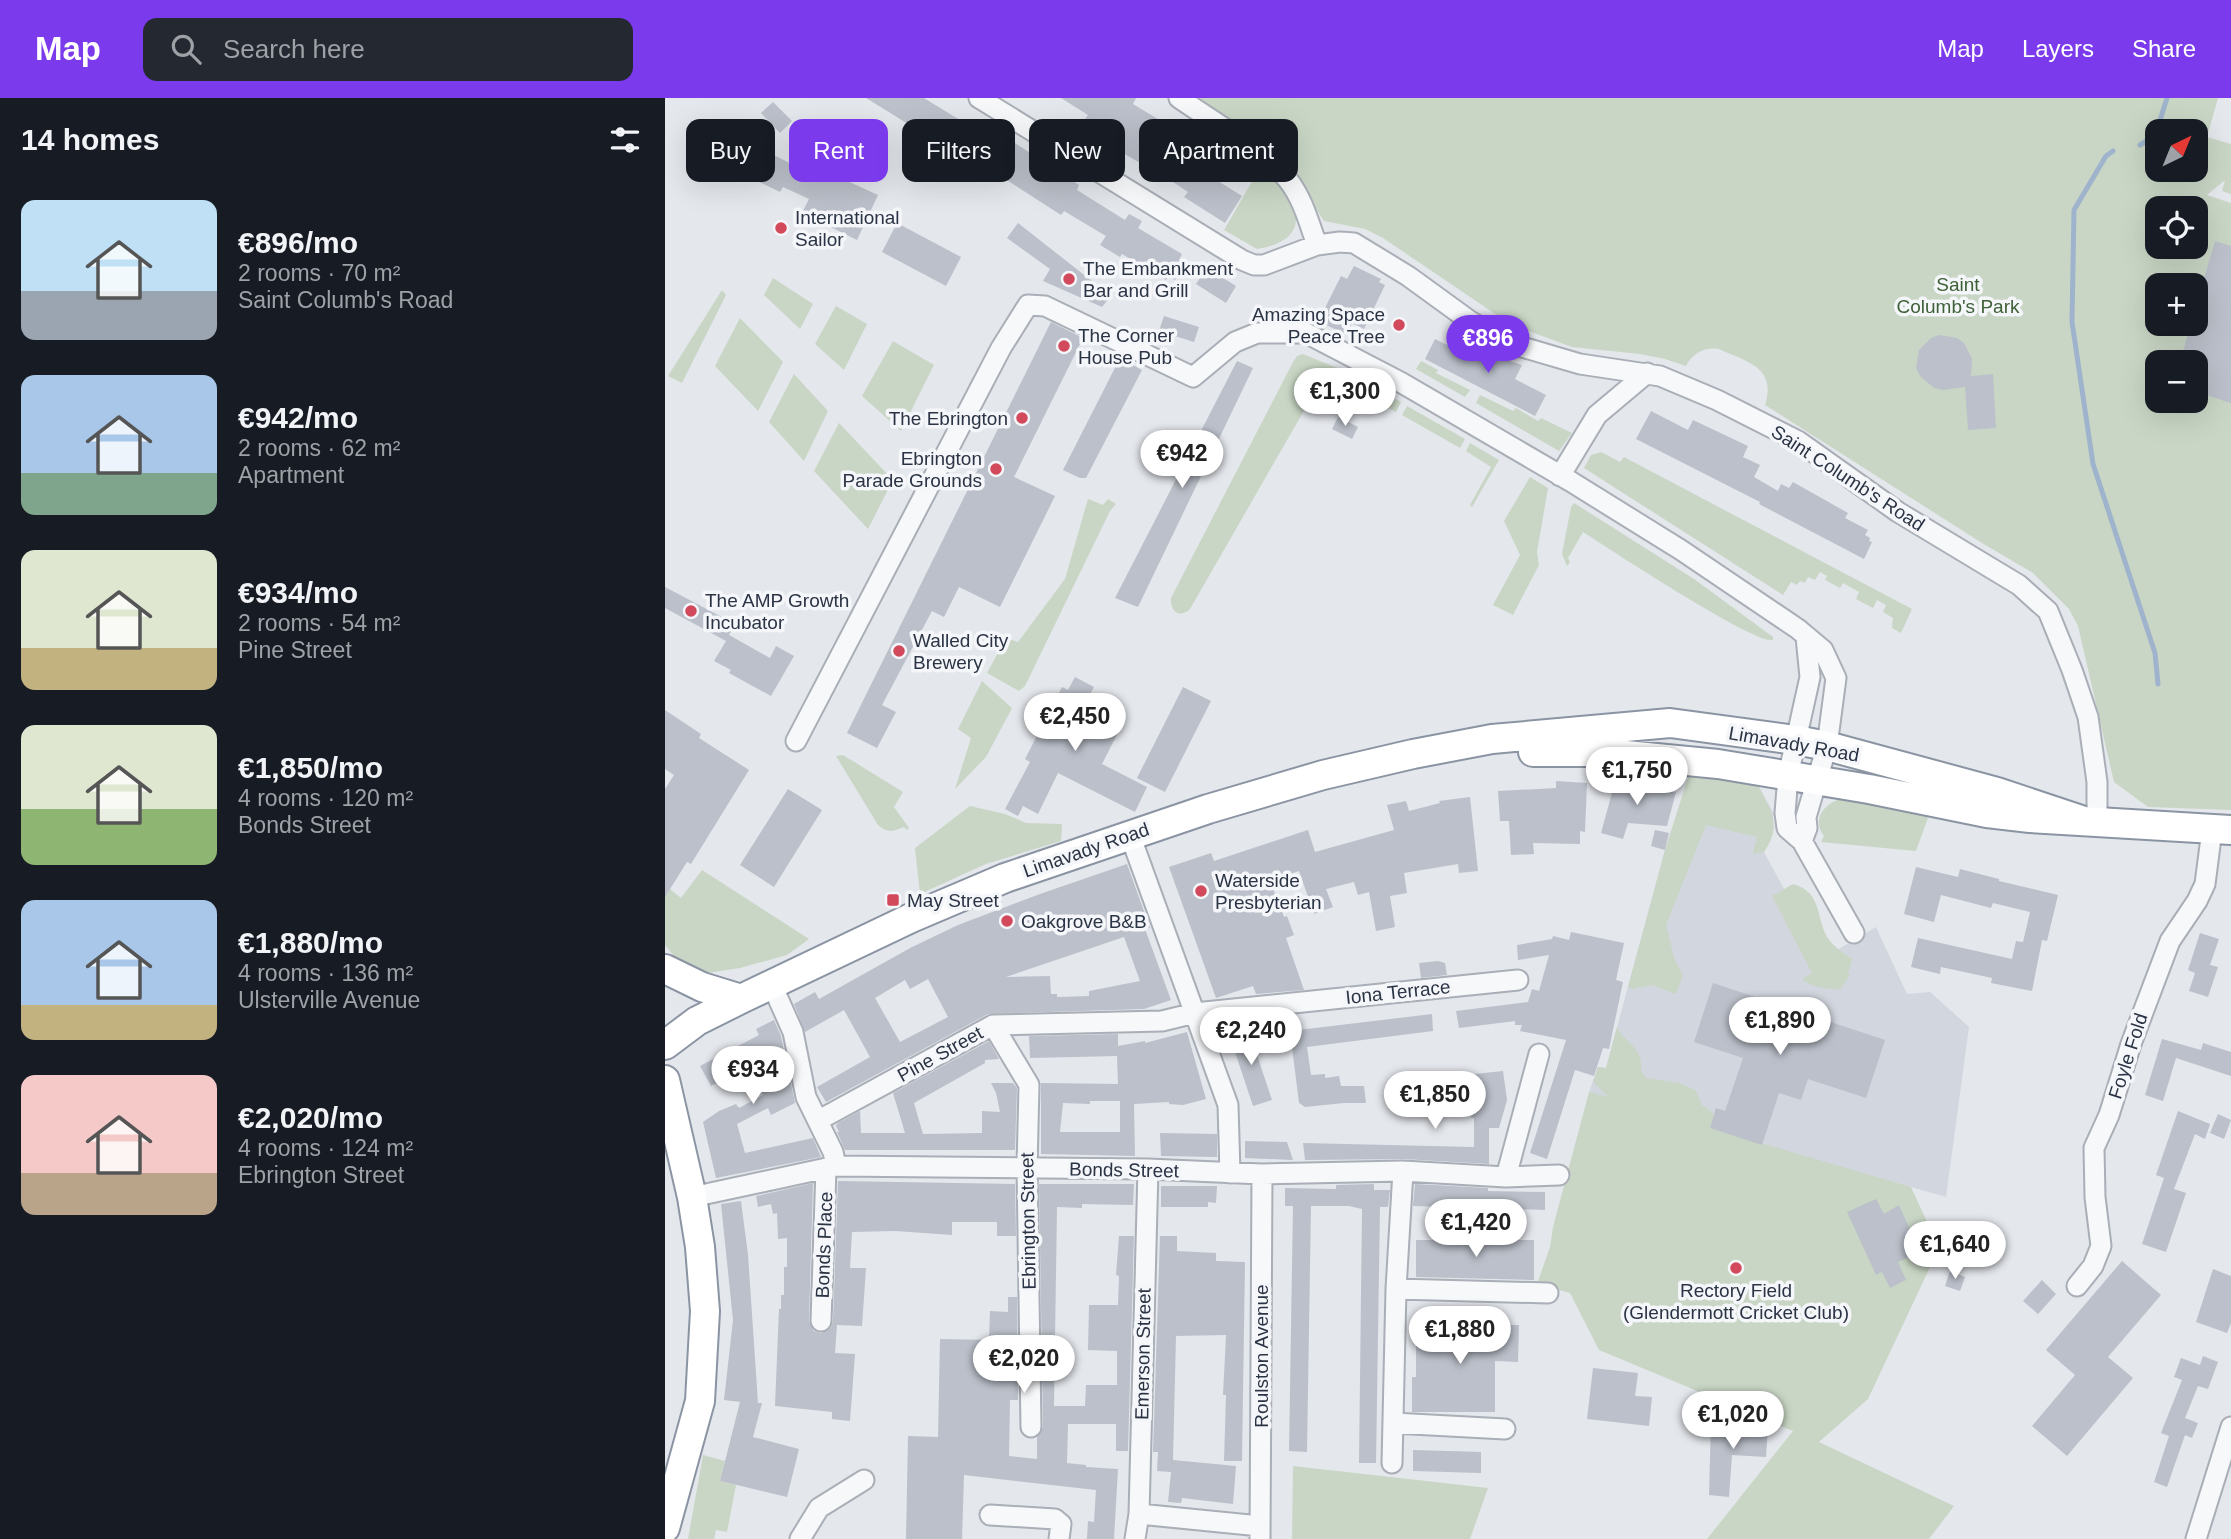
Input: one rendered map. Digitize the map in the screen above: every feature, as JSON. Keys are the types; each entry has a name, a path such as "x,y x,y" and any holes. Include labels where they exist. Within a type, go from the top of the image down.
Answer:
{"highway":[{"name":"Limavady Road","path":"665,1045 697,1021 741,999 911,918 1005,878 1130,835 1323,775 1492,739 1670,723 1792,758 1997,792 2090,822"},
{"name":"Limavady Road","path":"1413,754 1595,752 1683,760 1792,758"},
{"name":"Limavady Road","path":"1822,764 1869,789 1987,813 2221,830"},
{"path":"665,969 702,987 741,999"},
{"path":"665,1080 692,1197 700,1247 705,1311 700,1402 665,1528"}],"street":[{"name":"Saint Columb's Road","path":"979,98 1254,265 1264,265 1317,245 1354,243 1505,342 1580,364 1647,373 1717,400 1798,441 1898,512 2019,586 2048,611 2061,638 2088,717 2097,782 2090,822"},
{"path":"1179,98 1260,155 1288,179 1303,205 1317,245"},
{"path":"796,741 1001,348 1028,305 1045,306 1193,377 1235,342 1257,333 1306,333 1390,377 1560,475 1681,550 1798,629 1823,650 1836,678 1822,764 1805,817 1807,828 1802,841"},
{"path":"1560,475 1597,415 1647,373"},
{"path":"1806,637 1810,677 1792,758 1785,813 1787,828 1802,841 1854,933"},
{"name":"Foyle Fold","path":"2077,1286 2099,1256 2101,1246 2095,1197 2094,1148 2109,1115 2131,1044 2170,941 2205,884 2221,830"},
{"path":"1130,835 1228,1105 1230,1173"},
{"name":"Iona Terrace","path":"1195,1013 1518,980"},
{"name":"Bonds Place","path":"772,985 793,1032 806,1097 833,1152 821,1321"},
{"name":"Pine Street","path":"819,1120 993,1025 1162,1021 1195,1013"},
{"name":"Ebrington Street","path":"993,1025 1029,1085 1027,1168 1031,1427"},
{"path":"1506,1177 1539,1054"},
{"name":"Bonds Street","path":"692,1197 831,1167 1148,1169 1262,1174 1403,1171 1506,1177 1559,1175"},
{"name":"Emerson Street","path":"1135,1539 1139,1514 1148,1169"},
{"path":"1392,1463 1396,1289 1403,1171"},
{"name":"Roulston Avenue","path":"1260,1533 1262,1174"},
{"path":"1396,1289 1548,1293"},
{"path":"1393,1423 1505,1429"},
{"path":"2196,1539 2231,1427"},
{"path":"800,1539 819,1508 865,1480"},
{"path":"1139,1514 1260,1533"},
{"path":"990,1515 1055,1519 1061,1524 1059,1539"}],"shaded area":[{"path":"1759,787 1774,814 1764,852 1822,959 1876,927 1907,994 1930,992 1969,1027 1946,1197 1589,1092 1598,1067 1606,1068 1665,850"}],"green space":[{"name":"Saint Columb's Park","path":"1192,98 2218,98 2209,130 2209,119 2145,119 2145,182 2209,182 2209,138 2231,144 2231,194 2222,191 2225,180 2207,195 2231,203 2231,810 2148,807 2114,782 2078,626 2069,609 2033,573 1765,405 1767,382 1763,374 1749,362 1719,349 1699,352 1686,366 1640,354 1572,347 1510,324 1383,238 1365,229 1324,221 1305,192 1293,182 1298,182 1298,119 1217,119"},
{"path":"1252,182 1278,182 1292,201 1296,214 1295,225 1289,236 1277,244 1257,249 1224,230"},
{"path":"773,278 813,304 800,329 764,295"},
{"path":"722,290 726,295 682,383 668,376"},
{"path":"836,306 867,324 844,370 815,344"},
{"path":"740,318 783,362 758,411 715,366"},
{"path":"893,341 934,365 901,431 862,396"},
{"path":"1303,354 1342,370 1401,402 1396,412 1367,397 1309,402 1190,609 1182,613 1176,612 1171,598 1292,364 1297,356"},
{"path":"1421,361 1438,370 1436,373 1470,390 1465,397 1416,369"},
{"path":"794,374 828,411 804,461 769,422"},
{"path":"1480,395 1513,411 1516,408 1538,421 1541,418 1572,433 1559,451 1476,403"},
{"path":"1407,406 1465,439 1460,448 1402,415"},
{"path":"839,423 893,480 868,529 814,471"},
{"path":"1470,443 1499,460 1472,507 1470,505 1491,467 1466,451"},
{"path":"1601,452 1620,462 1624,457 1912,609 1901,633 1892,628 1893,618 1883,612 1886,605 1877,600 1873,608 1856,599 1859,592 1843,583 1840,588 1825,580 1827,576 1820,572 1815,580 1808,577 1805,583 1800,581 1797,585 1791,582 1783,595 1584,468 1591,455"},
{"path":"1530,477 1548,488 1537,552 1539,565 1513,615 1493,605 1520,555 1504,521"},
{"path":"1088,499 1103,505 1108,499 1116,504 1110,511 1025,686 1019,691 987,673 1006,638 1018,642 1065,579"},
{"path":"1574,503 1694,579 1773,637 1773,640 1739,627 1712,612 1583,532 1568,558 1570,562 1567,566 1562,554"},
{"path":"982,681 1012,708 986,757 955,789 971,738 958,729"},
{"path":"843,755 903,792 894,807 909,828 907,830 904,827 887,830 878,825 836,756"},
{"path":"1690,771 1759,787 1771,812 1773,834 1764,852 1753,854 1757,837 1706,825 1666,925 1675,961 1683,975 1676,994 1652,985 1633,989 1628,987 1665,850"},
{"path":"1845,798 1929,815 1916,851 1821,842 1824,836 1819,823 1823,811 1832,802"},
{"path":"970,806 1005,814 1026,823 1062,824 1061,841 986,864 920,894 915,848"},
{"path":"702,870 809,939 787,955 740,968 708,973 692,969 678,961 665,945 665,885 681,898"},
{"path":"1793,884 1814,899 1827,937 1835,947 1852,959 1848,973 1850,975 1840,990 1815,986 1802,979 1812,973 1772,896"},
{"name":"Rectory Field (Glendermott Cricket Club)","path":"1617,1027 1640,1056 1641,1071 1647,1078 1679,1083 1695,1090 1702,1105 1714,1114 1710,1128 1911,1187 1939,1248 1868,1399 1819,1442 1954,1506 1929,1539 1707,1539 1793,1431 1599,1350 1570,1293 1536,1287 1550,1247 1589,1092 1609,1097 1593,1082 1598,1067 1606,1068"},
{"path":"703,1455 725,1461 720,1481 736,1485 727,1532 716,1530 714,1539 688,1539"},
{"path":"1293,1466 1488,1488 1470,1539 1292,1539"}],"building":[{"path":"866,98 924,98 958,119 902,119"},
{"path":"1061,98 1136,98 1133,104 1158,119 1139,119 1139,162 1125,154 1125,119 1085,119 1088,115"},
{"path":"773,102 790,119 789,124 780,133 775,128 775,119 767,119 761,113"},
{"path":"1015,143 1029,152 1029,182 1074,182 1079,185 1077,190 1125,220 1129,214 1142,221 1138,228 1182,254 1179,260 1185,264 1175,280 1168,276 1166,280 1122,254 1120,257 1100,245 1106,236 1064,211 1061,215 1010,182 1015,182"},
{"path":"775,156 789,163 789,182 849,182 878,195 857,240 802,213 809,199 783,187 780,192 760,182 775,182"},
{"path":"1173,182 1219,182 1242,196 1225,223 1184,197 1188,192"},
{"path":"897,223 961,257 946,286 882,252"},
{"path":"1018,223 1111,296 1102,307 1043,281 1050,269 1007,238"},
{"path":"2215,241 2231,246 2231,403 2208,396 2208,350 2183,350 2188,336 2208,336 2208,273 2206,273"},
{"path":"1354,266 1381,279 1379,282 1385,285 1364,329 1352,323 1347,335 1324,324 1329,313 1324,310 1341,276 1347,279"},
{"path":"1207,268 1236,286 1226,303 1196,284"},
{"path":"1164,316 1199,327 1194,342 1159,331"},
{"path":"1051,322 1083,338 1014,477 1055,496 1000,607 959,587 944,617 932,611 882,705 896,712 877,748 847,733"},
{"path":"1939,335 1957,338 1964,343 1972,359 1971,376 1993,374 1996,428 1968,430 1965,387 1943,390 1934,388 1920,376 1916,368 1919,350 1931,338"},
{"path":"1435,339 1467,355 1470,348 1522,365 1515,379 1546,395 1535,416 1425,359"},
{"path":"1120,358 1142,370 1086,478 1080,478 1063,470"},
{"path":"1237,361 1253,368 1138,607 1115,598"},
{"path":"1651,411 1688,430 1693,420 1748,446 1743,457 1760,465 1754,477 1778,491 1781,484 1789,488 1793,482 1848,513 1845,518 1868,530 1865,535 1872,542 1864,559 1636,439"},
{"path":"1338,417 1358,427 1352,439 1332,429"},
{"path":"665,587 735,624 729,635 770,658 776,646 794,656 771,696 729,673 731,670 714,661 726,641 665,608"},
{"path":"1075,677 1094,687 1087,700 1125,719 1102,764 1147,787 1135,812 1058,773 1038,814 1023,806 1018,816 1005,809 1030,762 1025,759 1062,687 1068,690"},
{"path":"1183,687 1211,701 1165,792 1137,778"},
{"path":"665,710 701,734 699,738 749,770 691,864 687,862 665,897 665,789 674,775 665,769"},
{"path":"1616,778 1676,792 1667,826 1628,823 1623,839 1601,833"},
{"path":"1556,781 1587,783 1585,832 1580,831 1580,844 1533,843 1534,854 1511,855 1509,821 1500,821 1498,791 1556,788"},
{"path":"788,789 822,810 774,887 740,865"},
{"path":"1470,797 1478,871 1459,873 1458,864 1404,873 1407,893 1390,896 1395,927 1376,931 1369,892 1358,895 1354,882 1326,889 1333,907 1314,914 1299,871 1270,881 1294,935 1286,938 1304,990 1256,994 1253,986 1216,998 1169,867 1211,853 1214,861 1308,830 1315,852 1394,830 1387,805 1406,801 1409,811 1440,803 1439,801"},
{"path":"1655,830 1669,833 1665,850 1651,846"},
{"path":"1127,864 1150,928 1145,929 1171,1000 1144,1009 988,1014 826,1102 817,1087 870,1057 844,1010 805,1032 794,1004 815,992 819,999 912,947 958,925","holes":["1124,937 1140,981 1089,991 1089,996 1057,997 1057,994 1051,994 1050,976 1006,977","928,979 948,1017 900,1042 875,998 905,980 910,989"]},
{"path":"1916,867 1958,877 1960,869 2058,895 2047,941 2042,940 2032,991 1991,983 1992,978 1941,967 1940,974 1911,967 1918,938 2012,959 2016,941 2023,942 2030,912 1993,903 1991,908 1941,895 1934,922 1904,914"},
{"path":"1571,932 1624,943 1616,980 1623,982 1609,1049 1603,1048 1594,1076 1575,1070 1547,1159 1530,1153 1566,1040 1520,1031 1522,1025 1515,1025 1515,1021 1459,1028 1456,1011 1528,1002 1532,989 1539,991 1549,955 1518,960 1517,945 1552,939 1553,936 1569,940"},
{"path":"2200,933 2219,939 2210,965 2218,967 2208,997 2189,991 2195,973 2188,970"},
{"path":"1419,963 1445,963 1447,975 1421,978"},
{"path":"1713,983 1885,1040 1866,1098 1808,1079 1801,1100 1779,1093 1762,1145 1710,1128 1716,1108 1725,1111 1743,1058 1694,1042"},
{"path":"1432,1014 1433,1031 1307,1047 1311,1075 1325,1074 1325,1078 1339,1076 1341,1086 1364,1086 1366,1103 1305,1107 1299,1103 1290,1031"},
{"path":"774,1020 781,1036 795,1103 771,1115 768,1108 737,1124 745,1153 813,1138 821,1157 716,1178 703,1122 719,1111 736,1104 739,1108 763,1095 754,1064 711,1086 700,1066 759,1035 756,1029"},
{"path":"1248,1028 1272,1100 1253,1106 1229,1034"},
{"path":"1187,1032 1206,1099 1183,1105 1169,1102 1134,1104 1135,1156 1041,1154 1041,1083 1118,1084 1117,1056 1030,1058 1029,1036 1118,1034 1118,1046 1145,1043","holes":["1120,1101 1120,1132 1060,1132 1063,1103"]},
{"path":"2162,1039 2201,1050 2203,1043 2231,1052 2231,1076 2176,1058 2163,1101 2145,1095"},
{"path":"989,1041 999,1059 985,1060 985,1063 914,1103 923,1134 982,1133 982,1111 1000,1112 991,1083 1013,1083 1017,1088 1015,1150 845,1150 837,1132 838,1123 860,1111 861,1133 905,1133 893,1093"},
{"path":"1503,1071 1507,1100 1499,1128 1489,1128 1489,1164 1403,1159 1305,1160 1303,1143 1474,1147 1474,1118 1471,1118 1470,1089 1467,1089 1465,1075"},
{"path":"1453,1074 1454,1087 1404,1093 1402,1079"},
{"path":"2178,1111 2210,1124 2205,1139 2195,1134 2174,1189 2186,1193 2166,1252 2142,1244 2164,1178 2156,1175"},
{"path":"2218,1114 2231,1120 2224,1139 2210,1133"},
{"path":"1160,1133 1217,1134 1217,1157 1161,1156"},
{"path":"1245,1141 1287,1142 1293,1160 1245,1158"},
{"path":"838,1181 1015,1184 1016,1236 997,1236 997,1222 952,1222 952,1235 895,1231 852,1232 850,1268 866,1268 862,1326 837,1325 835,1353 855,1354 850,1421 832,1419 832,1412 775,1406 779,1309 781,1295 784,1295 787,1238 778,1239 777,1213 773,1214 771,1204 758,1207 756,1196 813,1183 809,1321 814,1331 821,1333 831,1328 833,1321"},
{"path":"1039,1184 1134,1184 1133,1205 1082,1204 1082,1208 1057,1207 1054,1406 1085,1406 1086,1385 1117,1385 1117,1351 1088,1350 1089,1305 1118,1305 1119,1276 1116,1275 1119,1236 1134,1236 1128,1451 1116,1451 1116,1424 1068,1424 1067,1463 1118,1469 1114,1539 1087,1539 1088,1521 1094,1522 1096,1490 964,1475 962,1539 906,1539 908,1436 938,1437 940,1339 989,1340 990,1311 1008,1312 1008,1297 1017,1297 1018,1400 1010,1400 1009,1456 1037,1459 1037,1437 1043,1427"},
{"path":"1374,1184 1374,1190 1390,1190 1388,1207 1380,1207 1376,1463 1359,1463 1362,1209 1349,1206 1311,1206 1307,1452 1289,1451 1293,1206 1285,1206 1285,1188 1336,1189 1336,1185"},
{"path":"1415,1184 1488,1188 1488,1191 1545,1192 1545,1210 1413,1206"},
{"path":"1161,1186 1217,1186 1216,1203 1208,1202 1208,1207 1161,1207"},
{"path":"1876,1199 1884,1214 1899,1205 1920,1252 1898,1262 1906,1280 1890,1288 1882,1272 1876,1275 1847,1212"},
{"path":"741,1201 748,1255 758,1403 762,1403 753,1437 799,1449 787,1497 720,1481 740,1402 724,1400 733,1320 721,1204"},
{"path":"1160,1236 1177,1236 1177,1251 1216,1253 1216,1261 1245,1262 1242,1461 1224,1461 1226,1335 1176,1336 1173,1460 1236,1466 1233,1504 1182,1498 1181,1503 1168,1502 1171,1472 1157,1471 1158,1452 1153,1452"},
{"path":"1416,1240 1534,1240 1534,1280 1416,1277"},
{"path":"2122,1261 2161,1295 2108,1357 2133,1378 2067,1456 2032,1426 2075,1375 2046,1350"},
{"path":"2213,1269 2231,1276 2231,1323 2227,1333 2196,1322"},
{"path":"1950,1271 1965,1277 1960,1291 1945,1286"},
{"path":"2042,1280 2056,1294 2038,1314 2023,1301"},
{"path":"1416,1324 1519,1325 1518,1362 1495,1361 1495,1412 1412,1412 1412,1377 1416,1377"},
{"path":"2203,1356 2218,1362 2208,1389 2198,1386 2185,1418 2198,1423 2192,1438 2185,1435 2167,1487 2154,1482 2169,1436 2161,1433 2182,1380 2174,1377 2181,1358 2200,1365"},
{"path":"1593,1368 1638,1373 1635,1396 1652,1397 1649,1426 1587,1419"},
{"path":"1711,1421 1768,1426 1766,1457 1732,1455 1729,1497 1709,1495"},
{"path":"1413,1450 1481,1452 1481,1473 1413,1471"}],"waterway":[{"path":"2140,145 2155,136 2167,98"},
{"path":"2113,151 2106,156 2074,210 2072,322 2093,464 2155,653 2158,684"}],"place":[{"name":"International Sailor","path":"781,228"},
{"name":"The Embankment Bar and Grill","path":"1069,279"},
{"name":"Amazing Space Peace Tree","path":"1399,325"},
{"name":"The Corner House Pub","path":"1064,346"},
{"name":"The Ebrington","path":"1022,418"},
{"name":"Ebrington Parade Grounds","path":"996,469"},
{"name":"The AMP Growth Incubator","path":"691,611"},
{"name":"Walled City Brewery","path":"899,651"},
{"name":"Waterside Presbyterian","path":"1201,891"},
{"name":"May Street","path":"893,900"},
{"name":"Oakgrove B&B","path":"1007,921"},
{"name":"Rectory Field (Glendermott Cricket Club)","path":"1736,1268"}]}
